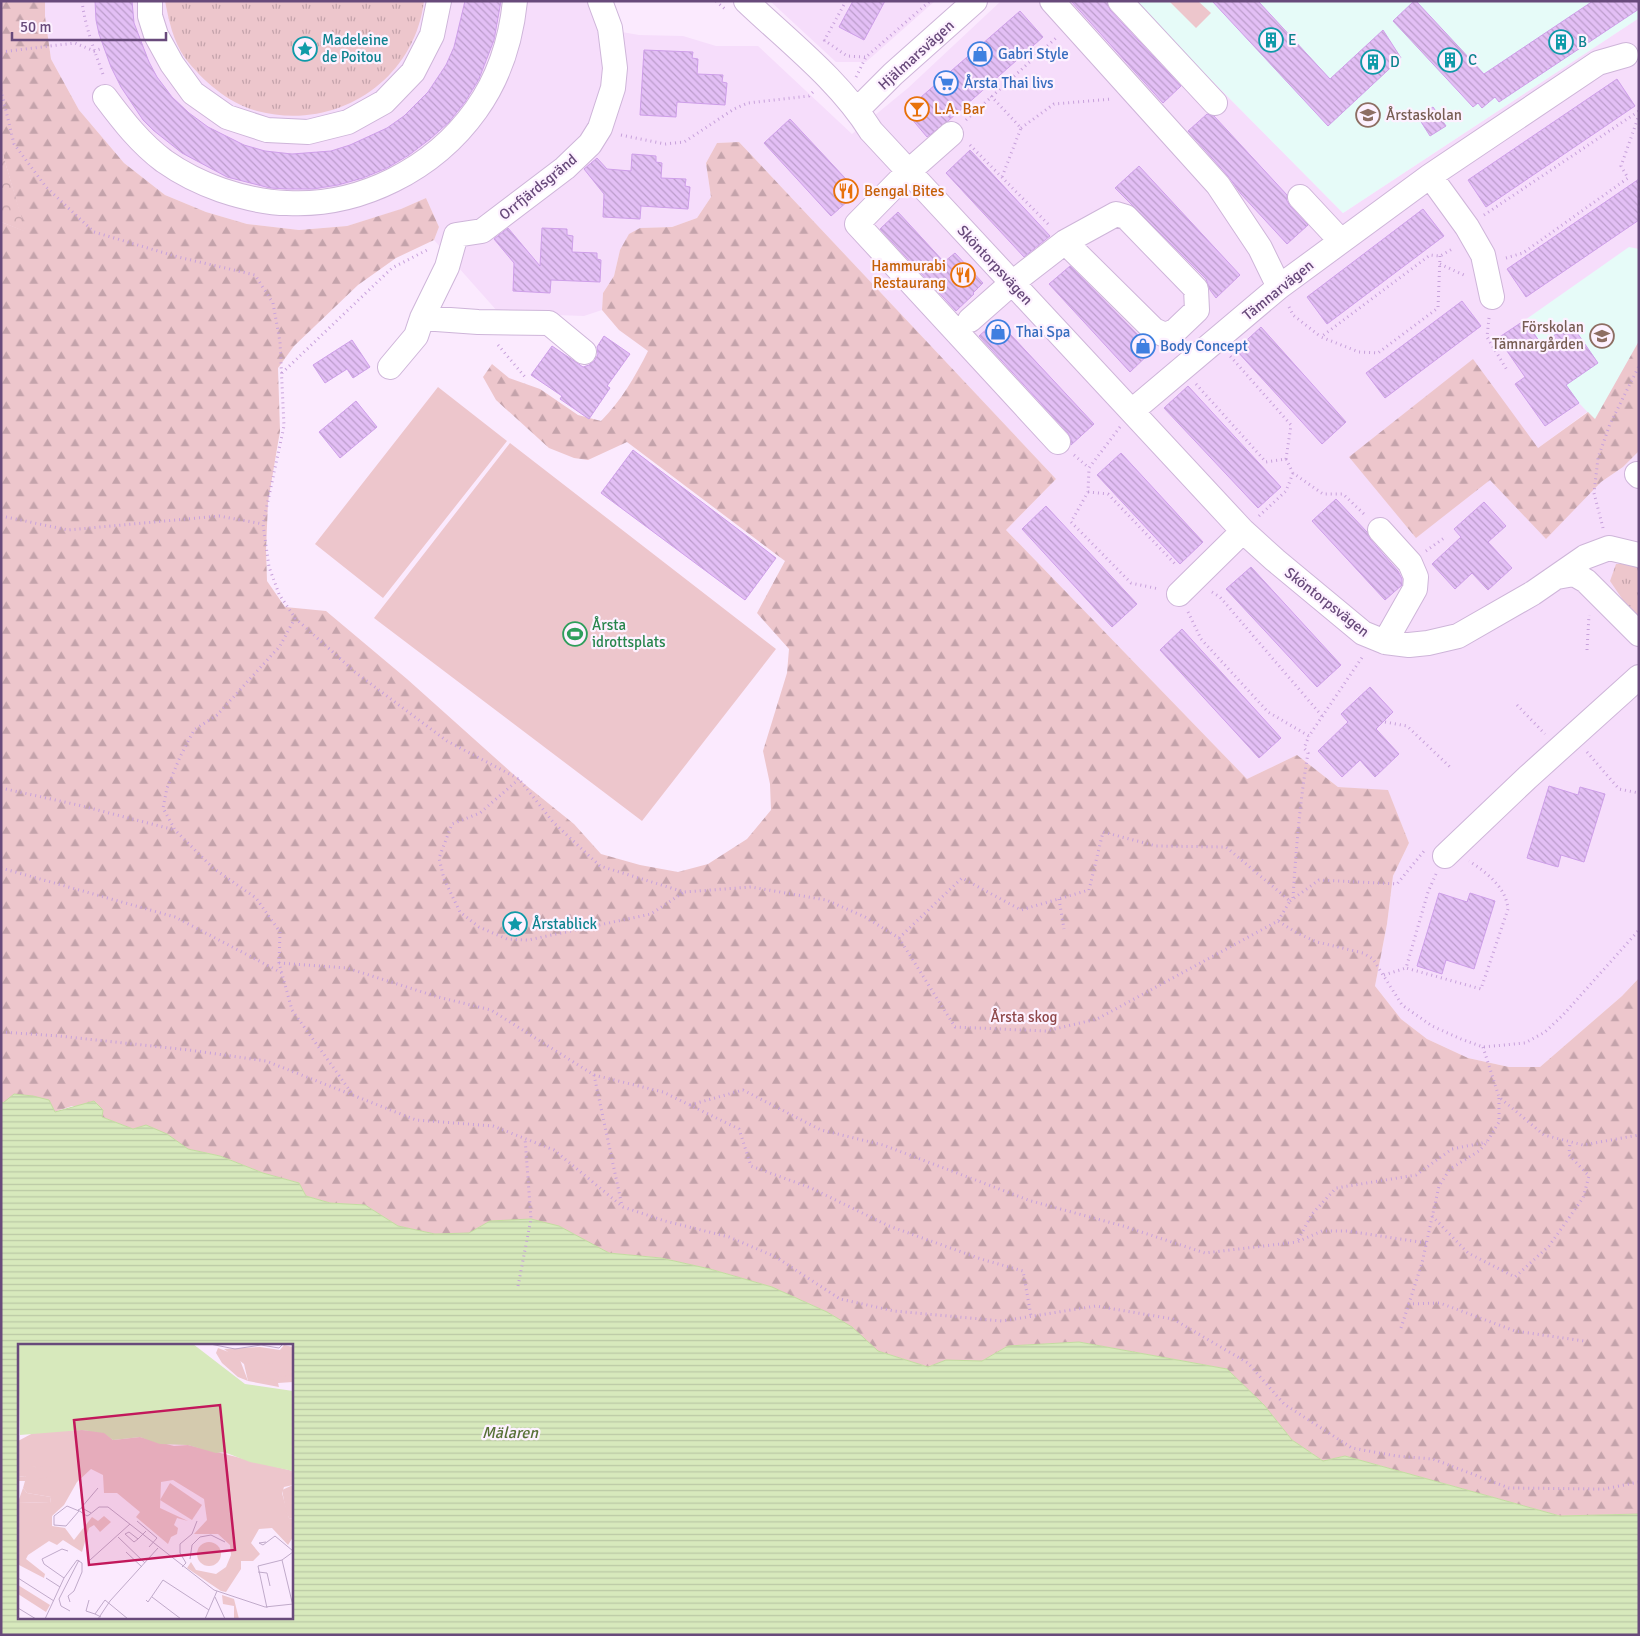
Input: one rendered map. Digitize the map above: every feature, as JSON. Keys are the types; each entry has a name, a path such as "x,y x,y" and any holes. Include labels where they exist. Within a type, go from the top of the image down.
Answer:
{"street":[{"path":"150,1 150,16 156,35 172,64 193,93 228,117 259,128 308,132 348,122 384,102 413,72 432,35 439,1"},
{"path":"105,97 138,138 165,161 203,183 244,198 288,204 331,200 374,189 413,170 448,143 476,110 498,72 512,30 515,1"},
{"name":"Orrfjärdsgränd","path":"456,235 482,231 511,210 565,168 590,144 600,128 613,88 615,68 610,28 600,1"},
{"name":"Sköntorpsvägen","path":"746,1 852,104 870,131 1243,531 1363,633 1385,642 1409,645 1458,636 1557,577 1585,557 1609,548"},
{"name":"Hjälmarsvägen","path":"852,104 883,63 952,1"},
{"name":"Hjälmarsvägen","path":"852,104 893,74 976,1"},
{"path":"1052,1 1218,185 1260,248 1279,287"},
{"path":"1120,1 1215,103"},
{"name":"Tämnarvägen","path":"1132,411 1279,287 1430,176 1598,64 1626,55"},
{"path":"951,134 908,172 857,224 1058,442"},
{"path":"1430,176 1467,227 1483,255 1492,297"},
{"path":"1300,197 1342,241"},
{"path":"970,320 1065,242 1116,214 1126,216 1196,289 1197,310 1175,331 1165,335 1154,330 1065,242"},
{"path":"390,367 416,336 422,318 447,268 456,235"},
{"path":"422,318 478,322 549,323 584,352"},
{"path":"1380,530 1410,563 1416,577 1414,589 1385,642"},
{"path":"1186,587 1243,531"},
{"path":"1609,548 1639,555"},
{"path":"1557,577 1574,574 1586,581 1639,634"},
{"path":"1445,856 1566,742 1639,677"}],"path":[{"path":"82,1 94,51 107,85 105,97"},
{"path":"824,41 846,1"},
{"path":"817,34 824,41 847,56 866,57 930,1"},
{"path":"951,134 1071,24"},
{"path":"1,52 75,43 94,51 103,48"},
{"path":"1,90 14,144 46,187 94,232 178,257 255,275 273,303 280,342 284,426 263,524 270,567 279,594 296,618 355,672 447,741 519,779 553,822 600,866 684,892 751,887 826,900 865,916 898,938 956,1027 1046,1031 1097,1019 1278,921 1292,900 1319,880 1397,884 1427,847 1433,846 1445,856 1470,861 1492,878 1503,891 1508,909 1481,990 1406,968 1384,976"},
{"path":"600,128 629,137 665,144 684,142 734,109 748,103 809,96 813,92"},
{"path":"991,96 1021,128"},
{"path":"1002,177 1021,128 1054,104 1137,96"},
{"path":"1321,337 1430,255 1440,256 1457,246 1467,227 1639,111"},
{"path":"1502,259 1523,252 1628,178 1621,166 1639,115"},
{"path":"974,149 1065,242"},
{"path":"281,374 392,268 456,235"},
{"path":"1279,287 1293,315 1321,337 1359,352 1378,352 1438,308 1440,256"},
{"path":"1492,297 1487,337 1507,370"},
{"path":"478,322 525,376"},
{"path":"1217,340 1291,425 1286,458 1293,473 1323,494 1343,494 1380,530"},
{"path":"1609,548 1594,493 1598,458 1610,424 1639,366"},
{"path":"1183,369 1266,462 1286,458"},
{"path":"1243,531 1286,491 1293,473"},
{"path":"1088,492 1108,494 1164,554 1186,587 1220,597 1322,716"},
{"path":"1,516 68,530 152,524 219,516 263,524"},
{"path":"1423,552 1444,538"},
{"path":"1587,650 1589,612"},
{"path":"296,618 280,646 217,714 194,730 167,788 163,808 175,830 213,868 256,898 280,932 279,963 292,1010 354,1096"},
{"path":"1517,705 1566,742 1619,789 1639,793"},
{"path":"1385,722 1407,726 1450,767"},
{"path":"1292,900 1300,800 1308,753 1304,748 1309,736"},
{"path":"519,779 480,813 452,824 438,858 444,879 460,912 479,927 506,939 528,940 651,914 684,892"},
{"path":"1,788 78,805 175,830"},
{"path":"898,938 962,878 1021,910 1089,890 1104,832 1156,846 1226,847 1292,900"},
{"path":"1406,968 1428,892 1445,856"},
{"path":"1,868 175,917 282,973"},
{"path":"1059,899 1064,930"},
{"path":"1278,921 1297,933 1317,942 1363,953 1373,959 1402,1005 1432,1026 1461,1039 1483,1046 1525,1043 1545,1032 1563,1015 1639,930"},
{"path":"279,963 347,968 438,997 491,1010 594,1075 663,1092 739,1129 751,1166 811,1188 890,1226 981,1259 1023,1271 1032,1316"},
{"path":"1,1032 68,1036 266,1061 416,1120 493,1126 554,1150 622,1207 664,1221 729,1237 776,1256 840,1299 894,1310 1002,1320 1096,1306 1173,1319 1248,1363 1284,1404 1352,1448 1433,1460 1509,1488 1604,1490 1639,1482"},
{"path":"1401,1328 1422,1263 1439,1186 1450,1169 1479,1151 1499,1122 1499,1097 1483,1046"},
{"path":"594,1075 622,1207"},
{"path":"690,1105 743,1090 821,1130 884,1145 1031,1201 1123,1226 1205,1253 1297,1242 1322,1231 1346,1231 1426,1243"},
{"path":"1499,1097 1544,1135 1583,1145 1639,1135"},
{"path":"518,1286 531,1219 525,1138"},
{"path":"1297,1242 1312,1214 1336,1188 1416,1175 1452,1148 1487,1142"},
{"path":"1432,1216 1468,1253 1515,1277 1549,1246 1583,1198 1589,1176 1569,1155 1570,1142"},
{"path":"1408,1304 1440,1303 1515,1331 1584,1341"}],"shaded area":[{"path":"45,1 587,1 604,29 639,35 683,36 716,46 758,46 852,134 908,88 1001,1 1133,1 1343,213 1639,18 1639,341 1595,420 1587,412 1490,480 1601,482 1623,467 1639,451 1639,978 1622,996 1540,1067 1509,1067 1468,1058 1427,1039 1401,1019 1375,986 1387,924 1393,876 1409,843 1388,791 1338,787 1297,755 1247,779 1006,530 1056,479 739,142 717,143 706,163 711,197 697,218 672,227 640,228 620,250 614,276 603,293 602,310 584,316 498,312 434,240 439,227 426,198 399,210 347,226 299,230 247,224 206,212 165,195 124,163 79,110 51,59 45,16"},
{"path":"770,1 935,1 866,62 836,62"},
{"name":"Årstaskolan","path":"1133,1 1639,1 1639,18 1343,213"},
{"name":"Förskolan Tämnargården","path":"1629,247 1639,249 1639,341 1595,420 1579,403 1545,426 1538,417 1564,399 1542,344 1525,320"}],"green space":[{"name":"Årsta skog","path":"1,1 45,1 45,16 51,59 79,110 124,163 165,195 206,212 247,224 299,230 347,226 401,209 426,198 439,227 434,240 396,258 358,285 294,346 278,368 280,431 268,502 267,581 285,607 326,611 407,679 522,782 574,824 601,854 640,865 678,872 708,864 747,839 771,810 770,784 763,751 787,673 789,649 757,613 785,561 627,442 588,460 574,458 549,448 496,400 483,377 492,364 509,378 540,389 578,415 601,421 627,388 648,351 619,330 602,310 603,293 614,276 620,250 629,234 640,228 672,227 697,218 711,197 706,163 717,143 739,142 1056,479 1006,530 1247,779 1297,755 1338,787 1388,790 1409,843 1393,876 1387,924 1375,986 1401,1019 1427,1039 1468,1058 1509,1067 1540,1067 1622,996 1639,978 1639,1514 1560,1516 1345,1456 1323,1461 1292,1440 1264,1405 1227,1369 1079,1342 1008,1346 982,1361 946,1360 928,1367 878,1351 852,1327 827,1312 772,1287 710,1269 661,1258 609,1253 559,1226 490,1221 469,1233 435,1234 398,1226 365,1205 330,1203 306,1196 299,1183 263,1173 220,1156 188,1149 167,1134 133,1129 102,1117 103,1110 72,1106 54,1112 3,1103 1,1101 1,222 25,231 1,148"},
{"path":"165,1 424,1 417,30 405,55 387,77 366,94 341,107 315,114 286,116 257,111 236,103 208,83 192,67 177,45"},
{"path":"1169,1 1198,1 1211,13 1196,28"},
{"path":"1,148 26,232 1,222"},
{"path":"1639,341 1639,451 1623,467 1601,482 1546,539 1490,480 1416,538 1349,457 1473,359 1538,448 1588,412 1595,419"},
{"path":"438,387 507,441 383,598 315,544"},
{"name":"Årsta idrottsplats","path":"510,443 776,649 642,821 374,618"},
{"path":"1616,564 1628,564 1639,568 1639,618 1627,606 1610,581"}],"water":[{"name":"Mälaren","path":"14,1094 33,1096 49,1100 55,1112 94,1101 103,1110 102,1117 133,1129 146,1125 167,1134 188,1149 220,1156 263,1173 299,1183 306,1196 330,1203 365,1205 398,1226 435,1234 469,1233 490,1221 531,1219 559,1226 609,1253 661,1258 710,1269 772,1287 827,1312 852,1327 878,1351 928,1367 946,1360 982,1361 1008,1346 1079,1342 1227,1369 1264,1405 1292,1440 1323,1461 1345,1456 1560,1516 1639,1514 1639,1635 1,1635 1,1101 3,1103"}],"building":[{"path":"95,1 132,1 134,23 149,62 157,77 172,97 189,113 208,127 244,145 265,151 292,154 331,151 350,145 387,128 404,116 428,92 446,65 454,47 465,1 501,1 494,40 479,79 465,102 449,122 430,139 409,155 387,168 363,178 313,189 287,189 270,188 227,177 182,153 153,130 143,120 121,87 111,67 99,34"},
{"path":"853,1 885,1 864,40 839,27"},
{"path":"1071,1 1107,1 1110,10 1181,86 1163,103"},
{"path":"1212,1 1258,1 1330,79 1383,30 1401,58 1328,126"},
{"path":"1414,1 1484,74 1593,1 1639,1 1639,9 1499,102 1495,97 1482,108 1478,103 1473,107 1393,21"},
{"path":"1020,11 1043,37 948,121 927,137 905,111"},
{"path":"644,50 693,52 692,58 698,59 697,74 723,75 722,82 727,83 725,105 677,102 676,117 640,115"},
{"path":"1617,79 1635,106 1486,207 1468,180"},
{"path":"1433,107 1446,126 1430,136 1418,117"},
{"path":"1207,114 1214,116 1287,195 1287,201 1290,206 1308,225 1287,244 1241,194 1228,176 1188,131"},
{"path":"790,119 858,192 831,216 764,143"},
{"path":"970,150 1050,236 1024,257 946,173"},
{"path":"632,154 656,156 656,162 662,163 661,178 686,179 685,186 690,187 688,209 641,206 640,219 603,217 604,194 584,169 597,158 607,169 631,171"},
{"path":"1139,166 1240,275 1216,298 1210,290 1206,279 1115,188"},
{"path":"1639,179 1639,220 1526,297 1507,269"},
{"path":"1423,209 1444,236 1327,324 1307,297"},
{"path":"898,212 944,262 955,253 983,283 956,311 880,229"},
{"path":"508,228 540,266 542,228 567,229 567,235 573,236 572,252 597,253 597,259 601,260 600,282 551,280 550,293 513,291 514,263 494,239"},
{"path":"1070,266 1153,350 1130,372 1049,284"},
{"path":"1462,301 1481,326 1385,398 1366,373"},
{"path":"997,320 1094,424 1071,445 1068,433 979,336"},
{"path":"1525,320 1541,344 1571,324 1598,363 1566,385 1579,403 1545,426 1515,384 1525,377 1498,338"},
{"path":"1261,327 1346,422 1322,444 1236,350"},
{"path":"604,336 630,354 607,386 610,388 589,419 560,399 562,396 531,375 552,346 583,367 589,365 595,360 598,354 597,347"},
{"path":"352,340 370,367 353,378 347,369 325,383 313,365"},
{"path":"1188,386 1281,487 1258,508 1164,408"},
{"path":"356,401 377,427 340,458 319,432"},
{"path":"633,450 776,558 745,600 601,493"},
{"path":"1121,453 1203,542 1180,564 1097,475"},
{"path":"1336,499 1367,532 1370,539 1398,571 1402,579 1402,585 1385,600 1312,521"},
{"path":"1484,502 1506,526 1488,542 1512,568 1488,590 1472,573 1455,589 1432,564 1461,537 1454,529"},
{"path":"1046,506 1137,604 1112,627 1022,529"},
{"path":"1251,567 1341,665 1317,687 1226,589"},
{"path":"1182,629 1281,738 1259,758 1160,650"},
{"path":"1370,687 1393,712 1376,729 1399,754 1375,777 1360,760 1342,777 1318,751 1348,722 1341,714"},
{"path":"1549,786 1578,795 1580,787 1605,794 1584,862 1561,855 1558,867 1527,858"},
{"path":"1439,893 1467,902 1470,893 1495,901 1474,969 1446,960 1442,974 1417,966"}],"place":[{"name":"E","path":"1271,40"},
{"name":"B","path":"1561,42"},
{"name":"Madeleine de Poitou","path":"305,49"},
{"name":"Gabri Style","path":"980,54"},
{"name":"C","path":"1450,60"},
{"name":"D","path":"1373,62"},
{"name":"Årsta Thai livs","path":"946,83"},
{"name":"L.A. Bar","path":"917,109"},
{"name":"Årstaskolan","path":"1368,115"},
{"name":"Bengal Bites","path":"846,191"},
{"name":"Hammurabi Restaurang","path":"963,275"},
{"name":"Thai Spa","path":"998,332"},
{"name":"Förskolan Tämnargården","path":"1602,336"},
{"name":"Body Concept","path":"1143,346"},
{"name":"Årsta idrottsplats","path":"575,634"},
{"name":"Årstablick","path":"515,924"}]}
